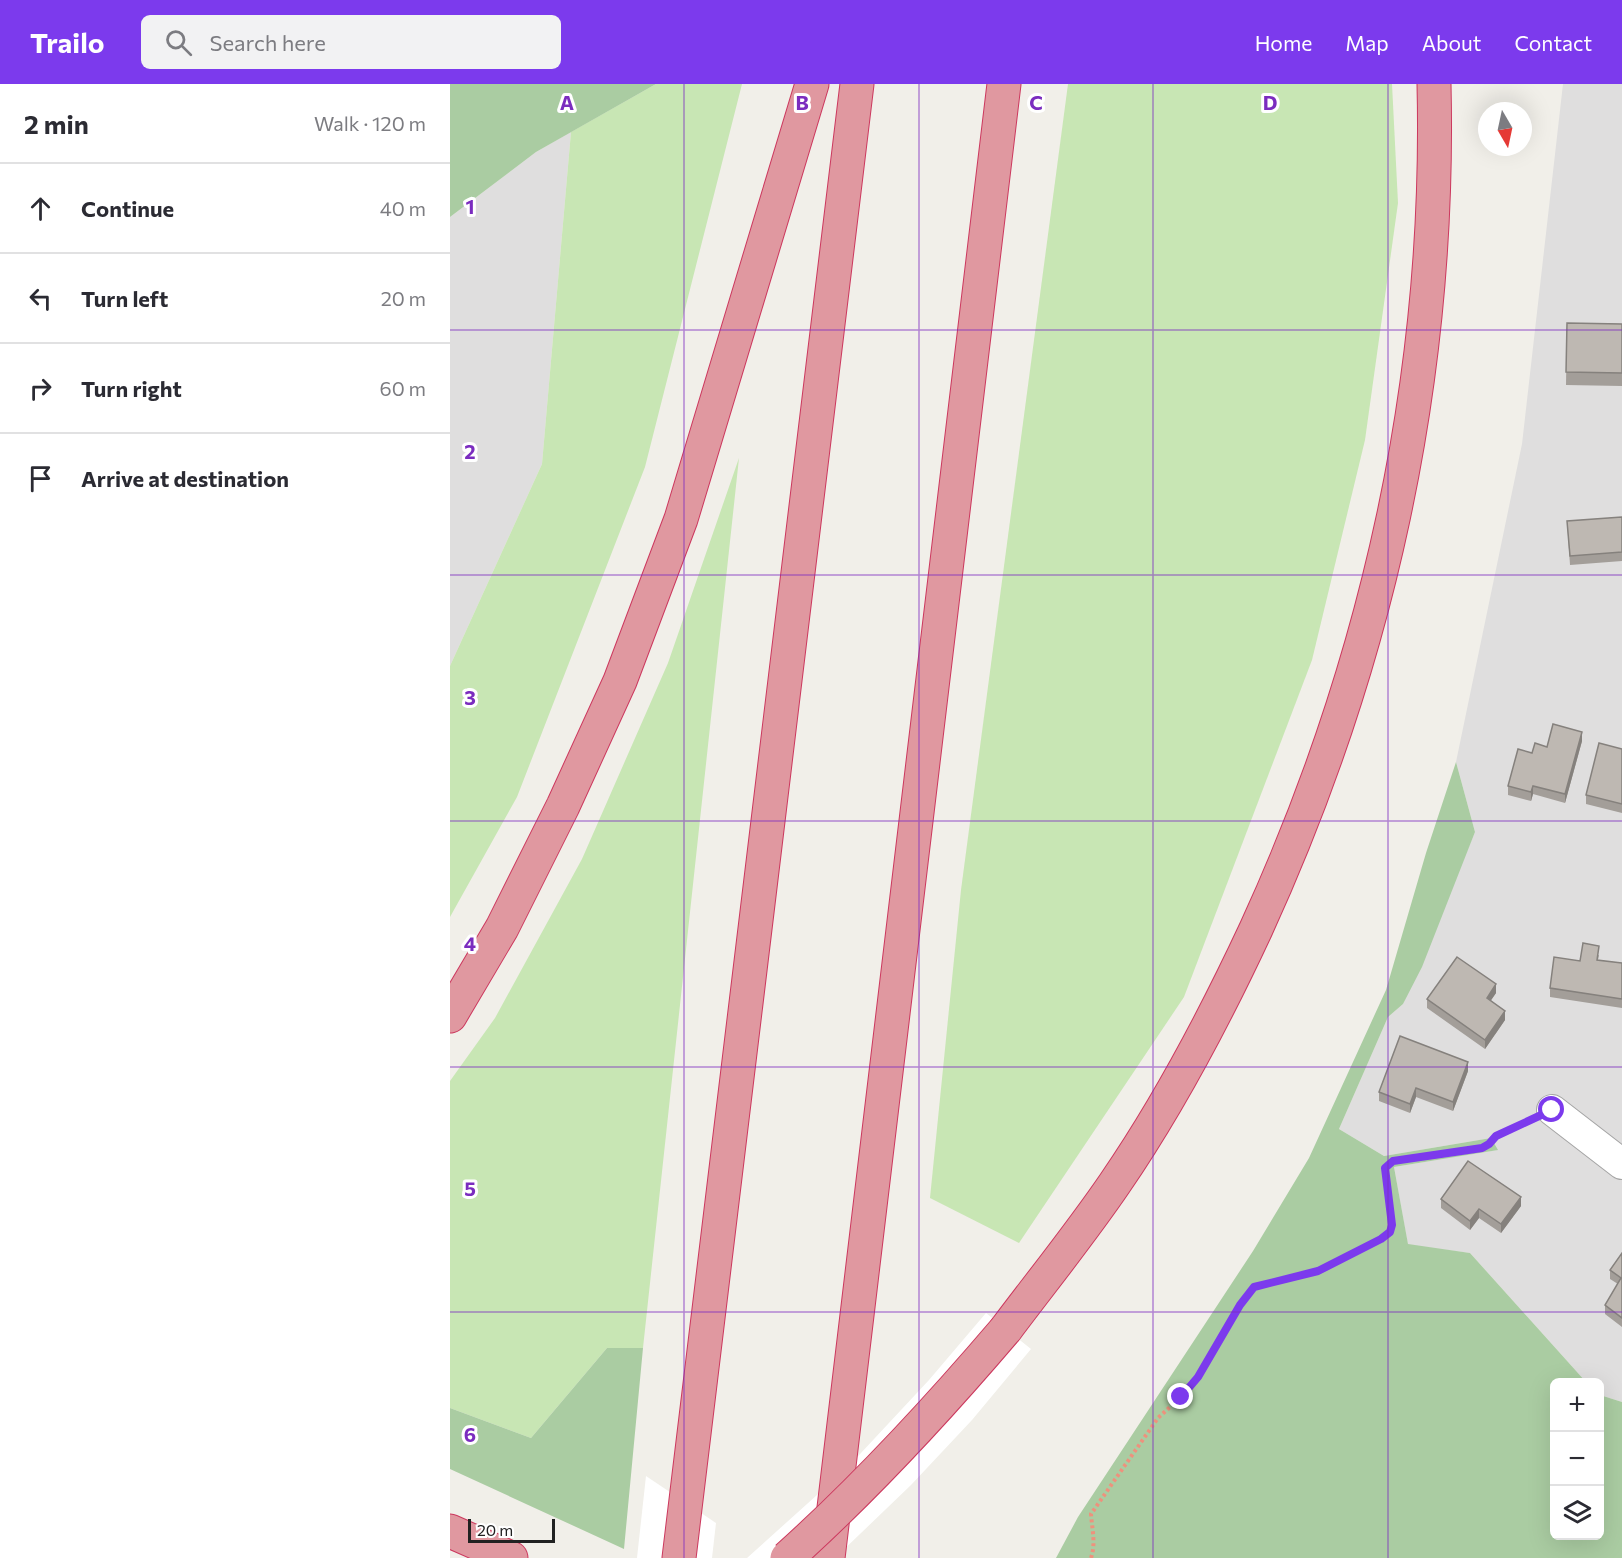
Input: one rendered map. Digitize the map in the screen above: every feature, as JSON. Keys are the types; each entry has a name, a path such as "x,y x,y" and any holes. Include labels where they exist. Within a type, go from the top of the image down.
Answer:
{"highway":[{"path":"450,1016 502,928 563,806 620,681 681,519 812,84"},
{"path":"679,1558 857,84"},
{"path":"828,1558 1004,84"},
{"path":"787,1558 889,1461 949,1397 1006,1329 1115,1183 1173,1090 1239,964 1287,861 1323,766 1358,661 1386,554 1409,436 1427,310 1432,221 1434,84"},
{"path":"450,1531 511,1558"}],"street":[{"path":"1552,1110 1622,1164"}],"path":[{"path":"1091,1558 1094,1535 1091,1514 1158,1418 1198,1377 1240,1305 1254,1287 1318,1271 1381,1239 1390,1232 1392,1225 1385,1168 1393,1161 1482,1148 1496,1136 1552,1110"}],"shaded area":[{"path":"1563,84 1622,84 1622,1402 1604,1396 1604,1378 1582,1378 1470,1253 1408,1245 1394,1167 1497,1150 1491,1138 1384,1156 1339,1129 1388,1017 1403,1004 1475,832 1456,762 1522,444"},
{"path":"571,132 542,464 450,666 450,217 536,152"}],"green space":[{"path":"450,84 656,84 536,152 450,217"},
{"path":"656,84 742,84 645,467 517,797 450,917 450,666 542,464 571,132"},
{"path":"1068,84 1392,84 1398,203 1365,440 1312,660 1184,997 1019,1243 930,1198 961,890"},
{"path":"739,458 643,1348 607,1348 531,1438 450,1408 450,1081 495,1018 582,859 668,663"},
{"path":"1456,762 1475,832 1422,967 1403,1004 1388,1017 1339,1129 1384,1156 1491,1138 1498,1150 1394,1167 1408,1244 1470,1253 1582,1378 1550,1378 1550,1540 1604,1540 1604,1396 1622,1402 1622,1558 1056,1558 1078,1517 1253,1251 1309,1158 1386,990 1426,853"},
{"path":"607,1348 643,1348 624,1549 450,1469 450,1408 531,1438"}],"pier":[{"path":"986,1313 1031,1349 972,1420 911,1485 835,1558 747,1558 847,1468 929,1380"},
{"path":"646,1476 716,1523 712,1558 637,1558"}],"building":[{"path":"1567,323 1622,324 1622,373 1566,372"},
{"path":"1622,517 1622,552 1570,556 1567,521"},
{"path":"1553,724 1582,732 1565,794 1533,786 1531,792 1508,786 1518,749 1532,753 1535,743 1547,747"},
{"path":"1599,743 1622,749 1622,804 1586,795"},
{"path":"1583,943 1599,946 1597,960 1622,963 1622,999 1550,988 1554,957 1580,961"},
{"path":"1457,957 1496,984 1487,998 1505,1011 1485,1040 1427,999"},
{"path":"1400,1036 1468,1062 1453,1102 1416,1088 1410,1104 1379,1092"},
{"path":"1468,1161 1521,1197 1501,1224 1479,1209 1470,1221 1441,1199"},
{"path":"1622,1253 1622,1318 1605,1305 1621,1278 1610,1270"}],"route":[{"path":"1181,1397 1198,1377 1240,1305 1254,1287 1318,1271 1381,1239 1390,1232 1392,1225 1385,1168 1389,1163 1482,1148 1496,1136 1552,1110"}]}
